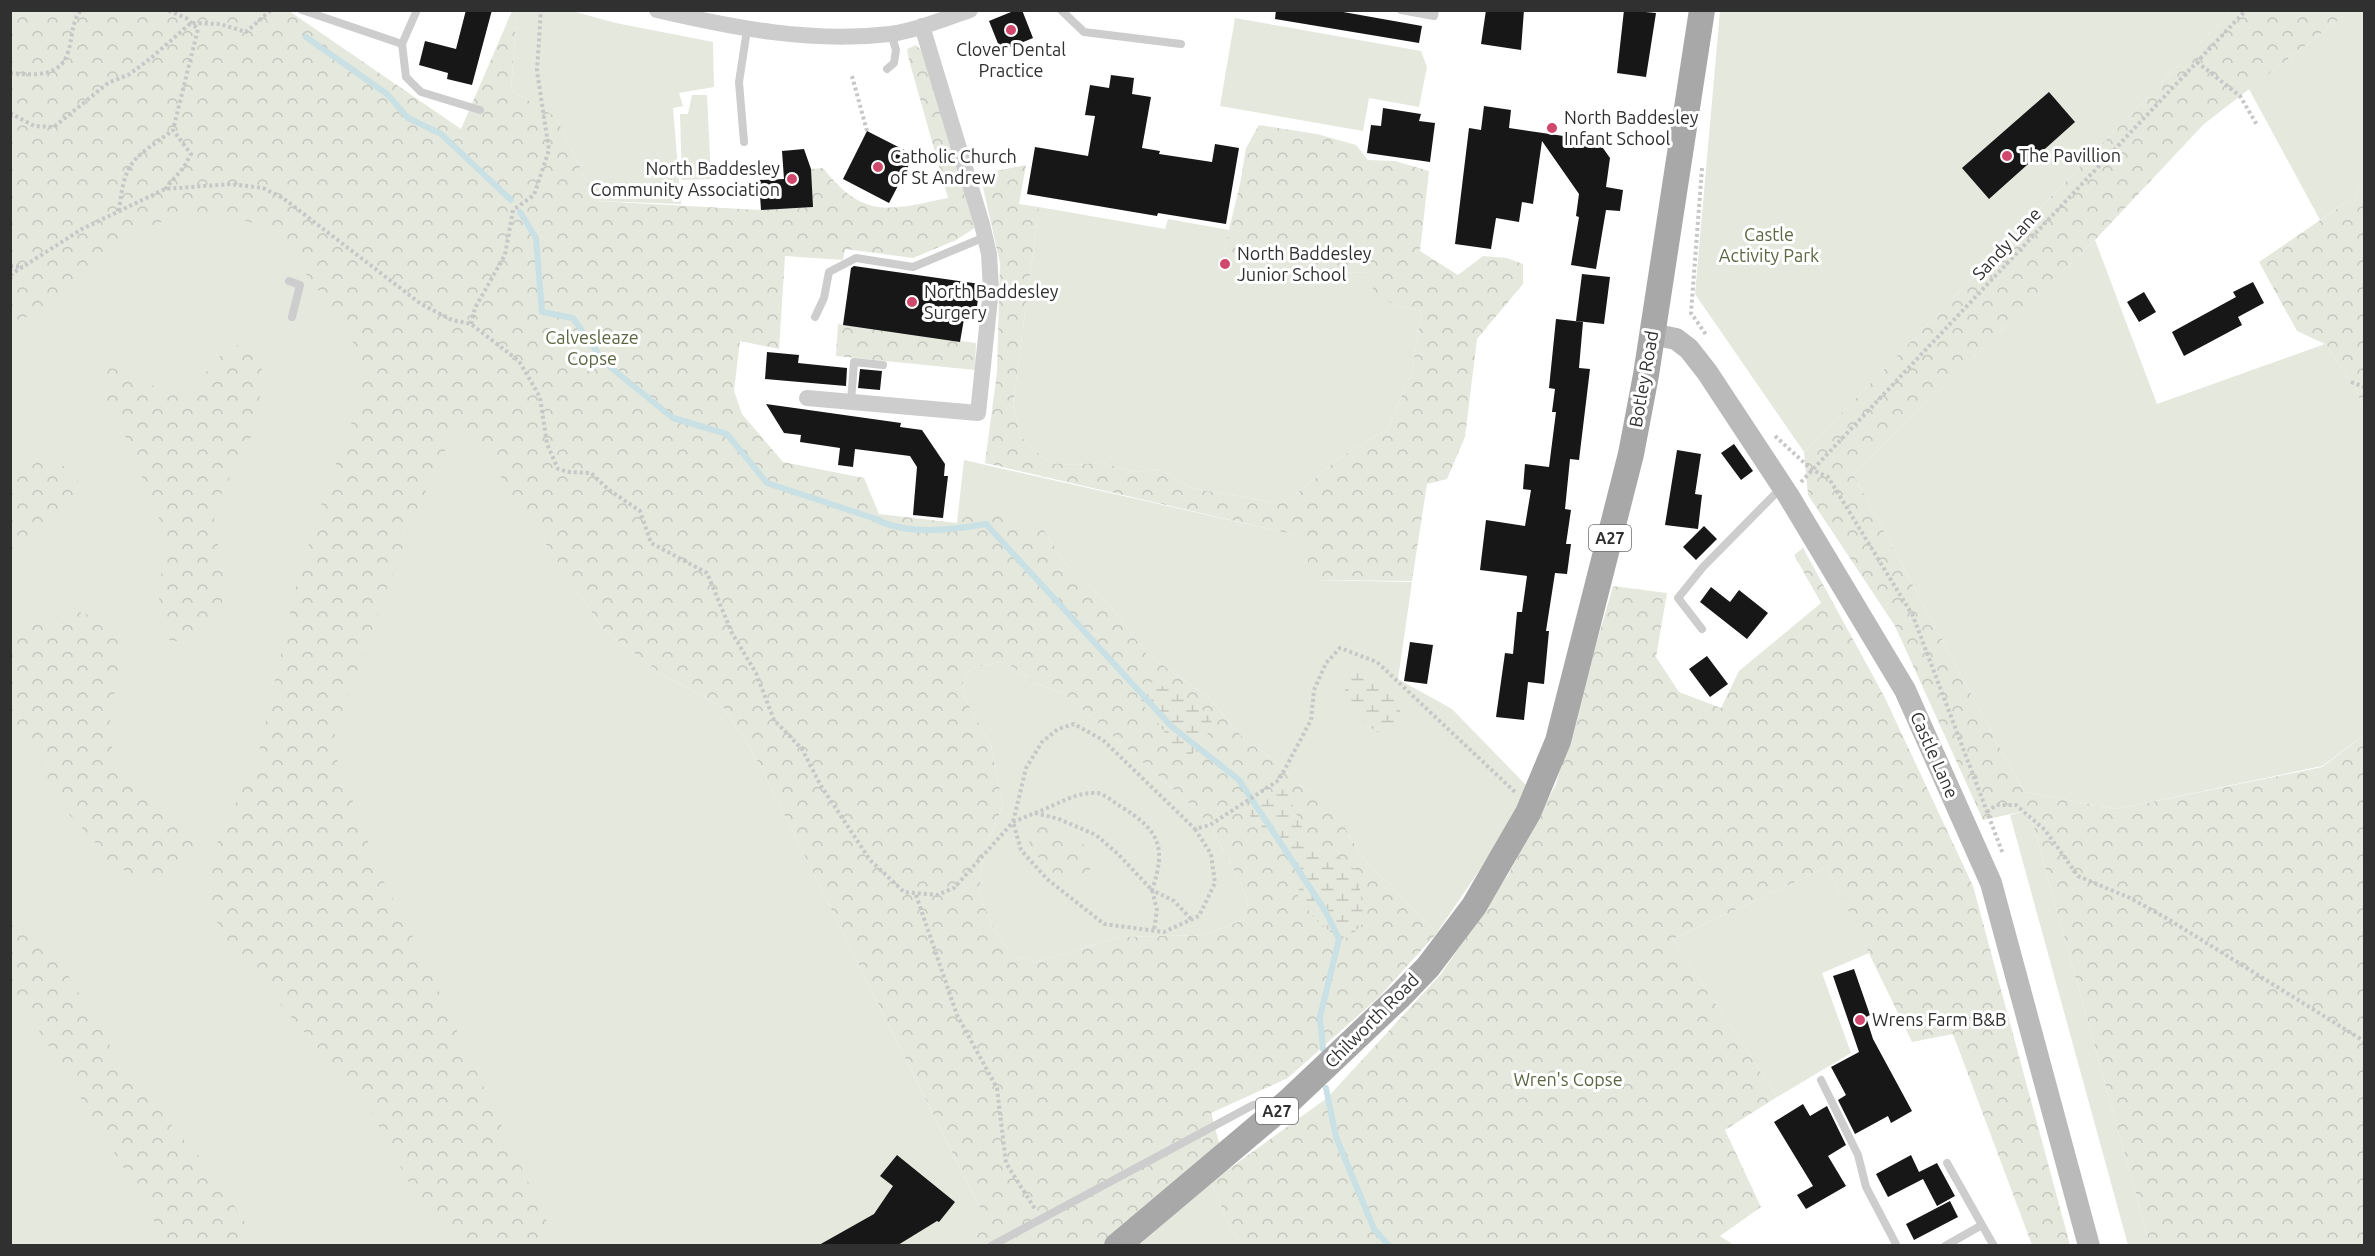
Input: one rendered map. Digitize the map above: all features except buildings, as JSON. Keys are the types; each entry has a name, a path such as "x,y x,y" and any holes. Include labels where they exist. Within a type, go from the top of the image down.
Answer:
{"main road":[{"name":"Botley Road","path":"1558,741 1631,454 1702,10"},
{"name":"Chilworth Road","path":"1117,1245 1289,1101 1367,1029 1428,966 1491,879 1533,802 1558,741"}],"street":[{"path":"657,10 747,30 819,37 891,33 922,26 970,10"},
{"path":"807,398 978,413 991,289 985,237 922,26"},
{"name":"Castle Lane","path":"1652,334 1676,339 1689,349 1785,491 1905,690 1991,883 2089,1245"}],"lane":[{"path":"302,10 402,44"},
{"path":"417,10 402,44 406,77 421,92 480,110"},
{"path":"1061,10 1084,32 1181,44"},
{"path":"1401,10 1434,16 1435,10"},
{"path":"744,142 739,82 747,30"},
{"path":"888,69 894,63 896,50 891,33"},
{"path":"815,316 824,298 829,272 856,258 913,267 985,237"},
{"path":"289,281 300,285 292,317"},
{"path":"851,402 854,362 883,365"},
{"path":"1702,629 1678,598 1703,567 1785,491"},
{"path":"1821,1080 1858,1155 1866,1188 1897,1245"},
{"path":"991,1245 1253,1105 1289,1101"},
{"path":"1947,1163 1994,1245"},
{"path":"1945,1245 1982,1225"}],"path":[{"path":"10,73 37,75 55,70 68,54 71,29 81,10"},
{"path":"118,212 122,182 130,163 173,130 198,29 167,10"},
{"path":"10,113 34,126 54,127 108,83 129,74 151,58 191,23 220,24 246,32 271,10"},
{"path":"471,324 475,308 506,255 513,210 534,195 549,150 537,71 541,10"},
{"name":"Sandy Lane","path":"1785,491 1812,470 2246,10"},
{"path":"2197,63 2240,96 2257,125"},
{"path":"852,76 867,131"},
{"path":"165,189 184,167 191,154 173,130"},
{"path":"1702,166 1691,313 1710,341"},
{"path":"10,275 82,229 165,189 231,184 262,188 283,198 421,304 452,320 471,324 519,361 540,397 547,444 558,469 591,473 609,490 640,510 651,543 707,573 732,633 756,673 774,720 802,749 821,786 870,860 904,892 937,895 954,888 1013,822 1056,806 1077,794 1099,793 1140,819 1158,842 1161,865 1152,890 1157,910 1154,930"},
{"path":"10,266 23,267"},
{"path":"2351,382 2364,387"},
{"path":"1773,434 1812,470 1828,477"},
{"path":"1196,829 1210,825 1280,780 1311,720 1314,690 1326,663 1340,648 1377,662 1398,684 1433,713 1492,772 1524,799 1533,802"},
{"path":"1074,724 1103,740 1196,829 1211,854 1215,883 1199,915 1164,932 1104,924 1047,879 1027,857 1021,850 1013,822 1026,768 1042,742 1058,729 1074,724"},
{"path":"1972,840 1987,812 1996,805 2016,805 2045,830 2078,876 2130,898 2168,919 2364,1041"},
{"path":"1035,813 1059,819 1096,835 1152,890 1174,901 1191,919"},
{"path":"916,894 957,1015 998,1088 1006,1163 1041,1218"}],"green space":[{"name":"Calvesleaze Copse","path":"11,11 289,11 461,129 512,11 517,11 511,90 556,117 596,201 761,210 812,207 811,169 823,168 838,185 865,204 879,207 909,206 948,198 909,60 907,49 916,45 923,52 976,227 956,240 913,258 845,249 843,260 785,256 779,349 740,341 734,391 742,414 783,462 864,478 879,514 957,523 969,515 997,515 1042,527 1064,562 1116,613 1146,653 1209,698 1243,738 1275,761 1304,788 1337,810 1349,836 1369,866 1390,884 1436,934 1380,996 1288,1078 1211,1113 1220,1146 1104,1245 956,1245 980,1230 980,1208 756,758 723,707 664,676 603,629 461,418 416,511 341,714 335,732 334,751 380,874 416,943 558,1245 460,1245 422,1207 368,1106 224,939 209,901 207,872 221,833 258,756 297,582 326,490 361,398 364,366 345,325 286,248 260,225 225,215 183,214 144,228 38,311 11,325","holes":["999,662 1013,667 1033,682 1066,695 1190,804 1210,825 1248,902 1243,920 1205,935 1121,937 1035,962 1012,955 994,929 979,894 983,854 1003,805 991,745 965,699 963,681 972,668"]},
{"path":"517,11 572,11 616,23 713,42 714,87 679,93 683,106 673,108 681,204 596,201 556,117 511,90"},
{"name":"Castle Activity Park","path":"1720,11 2231,11 1804,452 1695,294"},
{"path":"2231,11 2350,11 2204,124 2095,240 1853,474 2024,792 2117,809 2322,767 2364,735 2364,1245 2150,1245 2029,810 1983,820 1895,626 1808,495 1804,452"},
{"path":"2350,11 2364,11 2364,182 2354,197 2320,220 2249,89"},
{"path":"1235,18 1421,51 1427,67 1419,107 1369,98 1363,131 1220,106"},
{"path":"692,95 707,95 711,179 682,180 680,114 688,114"},
{"path":"1259,125 1317,134 1356,145 1368,160 1395,161 1429,171 1420,251 1458,275 1483,256 1507,258 1523,264 1523,284 1477,339 1465,437 1447,479 1427,484 1412,581 1311,580 1304,537 985,463 997,372 1000,263 980,174 1026,165 1019,204 1039,207 1013,404 1020,436 1049,463 1077,465 1100,462 1135,472 1159,469 1191,488 1278,503 1290,499 1339,458 1388,429 1412,371 1422,311 1395,305 1374,293 1370,272 1328,273 1303,254 1241,265 1224,250 1246,148"},
{"path":"2364,182 2364,410 2356,389 2325,344 2297,331 2259,262 2354,197"},
{"path":"232,193 461,417 603,629 664,676 723,707 756,758 980,1208 980,1230 956,1246 11,1245 10,287 93,237"},
{"path":"1039,207 1165,229 1168,219 1229,230 1224,250 1241,265 1303,254 1328,273 1370,272 1395,305 1422,311 1412,371 1388,429 1339,458 1290,499 1278,503 1191,488 1159,469 1135,472 1100,462 1077,465 1049,463 1020,436 1013,404"},
{"path":"2095,240 2157,404 2325,344 2356,389 2364,410 2364,735 2322,766 2117,809 2024,792 1853,474"},
{"path":"838,324 976,343 975,370 836,356"},
{"path":"241,343 252,345 260,357 262,370 258,405 250,439 225,487 214,518 214,529 223,571 222,603 213,622 187,643 169,640 158,594 165,553 159,518 121,426 104,394 102,379 110,368 132,371 162,392 179,393 193,387 220,356"},
{"path":"50,460 72,472 78,481 82,495 59,520 11,551 11,487 32,466"},
{"path":"964,460 1305,537 1311,580 1412,582 1398,679 1452,709 1529,788 1502,837 1436,934 1390,884 1369,866 1349,836 1336,810 1304,788 1275,761 1243,738 1209,698 1146,653 1116,613 1064,562 1042,527 957,523"},
{"name":"Wren's Copse","path":"1803,548 1884,696 1973,886 2070,1245 2032,1245 1953,1034 1912,1042 1827,867 1673,939 1777,1097 1725,1130 1761,1207 1720,1236 1734,1245 1242,1245 1229,1225 1211,1182 1327,1098 1441,974 1508,875 1556,784 1613,586 1667,593 1656,657 1679,692 1721,708 1739,671 1821,603 1794,555"},
{"path":"79,612 103,619 121,635 121,651 110,730 112,745 120,766 127,778 142,793 158,806 189,824 198,837 199,846 196,856 186,867 173,875 158,878 139,875 122,869 106,859 95,842 58,800 35,749 11,727 11,637 34,621"},
{"path":"999,662 1013,667 1033,682 1066,695 1190,804 1210,825 1248,902 1243,920 1205,935 1121,937 1035,962 1012,955 994,929 979,894 983,854 1003,805 991,745 965,699 963,681 972,668"},
{"path":"1363,672 1395,700 1402,715 1403,725 1398,731 1383,735 1369,726 1351,707 1345,692 1345,684 1355,673"},
{"path":"1150,682 1183,696 1211,717 1212,728 1190,757 1184,757 1137,696"},
{"path":"1286,789 1308,842 1344,860 1358,872 1364,922 1350,937 1339,939 1315,919 1298,896 1301,874 1275,835 1257,829 1249,813 1259,799"},
{"path":"2029,810 2150,1245 2128,1245 2010,815"},
{"path":"1046,823 1089,848 1095,861 1085,873 1077,878 1062,880 1040,860 1026,834 1034,825"},
{"path":"1827,867 1869,953 1822,973 1851,1053 1777,1097 1673,939"},
{"path":"10,911 43,951 68,975 112,1049 182,1138 212,1170 259,1245 165,1245 149,1209 11,985"},
{"path":"1211,1182 1229,1225 1242,1245 1138,1246"}],"waterway":[{"path":"306,37 387,94 408,118 441,134 511,200"},
{"path":"520,212 536,238 542,312 573,318 604,362 673,418 727,434 767,483 886,524 929,530 986,524 1171,726 1239,780 1326,912 1339,939 1320,1017 1323,1049"},
{"path":"1326,1088 1336,1137 1374,1229 1389,1246"}],"place":[{"name":"Clover Dental Practice","path":"1011,30"},
{"name":"North Baddesley Infant School","path":"1552,128"},
{"name":"The Pavillion","path":"2007,156"},
{"name":"Catholic Church of St Andrew","path":"878,167"},
{"name":"North Baddesley Community Association","path":"792,179"},
{"name":"North Baddesley Junior School","path":"1225,264"},
{"name":"North Baddesley Surgery","path":"912,302"},
{"name":"Wrens Farm B&B","path":"1860,1020"}]}
